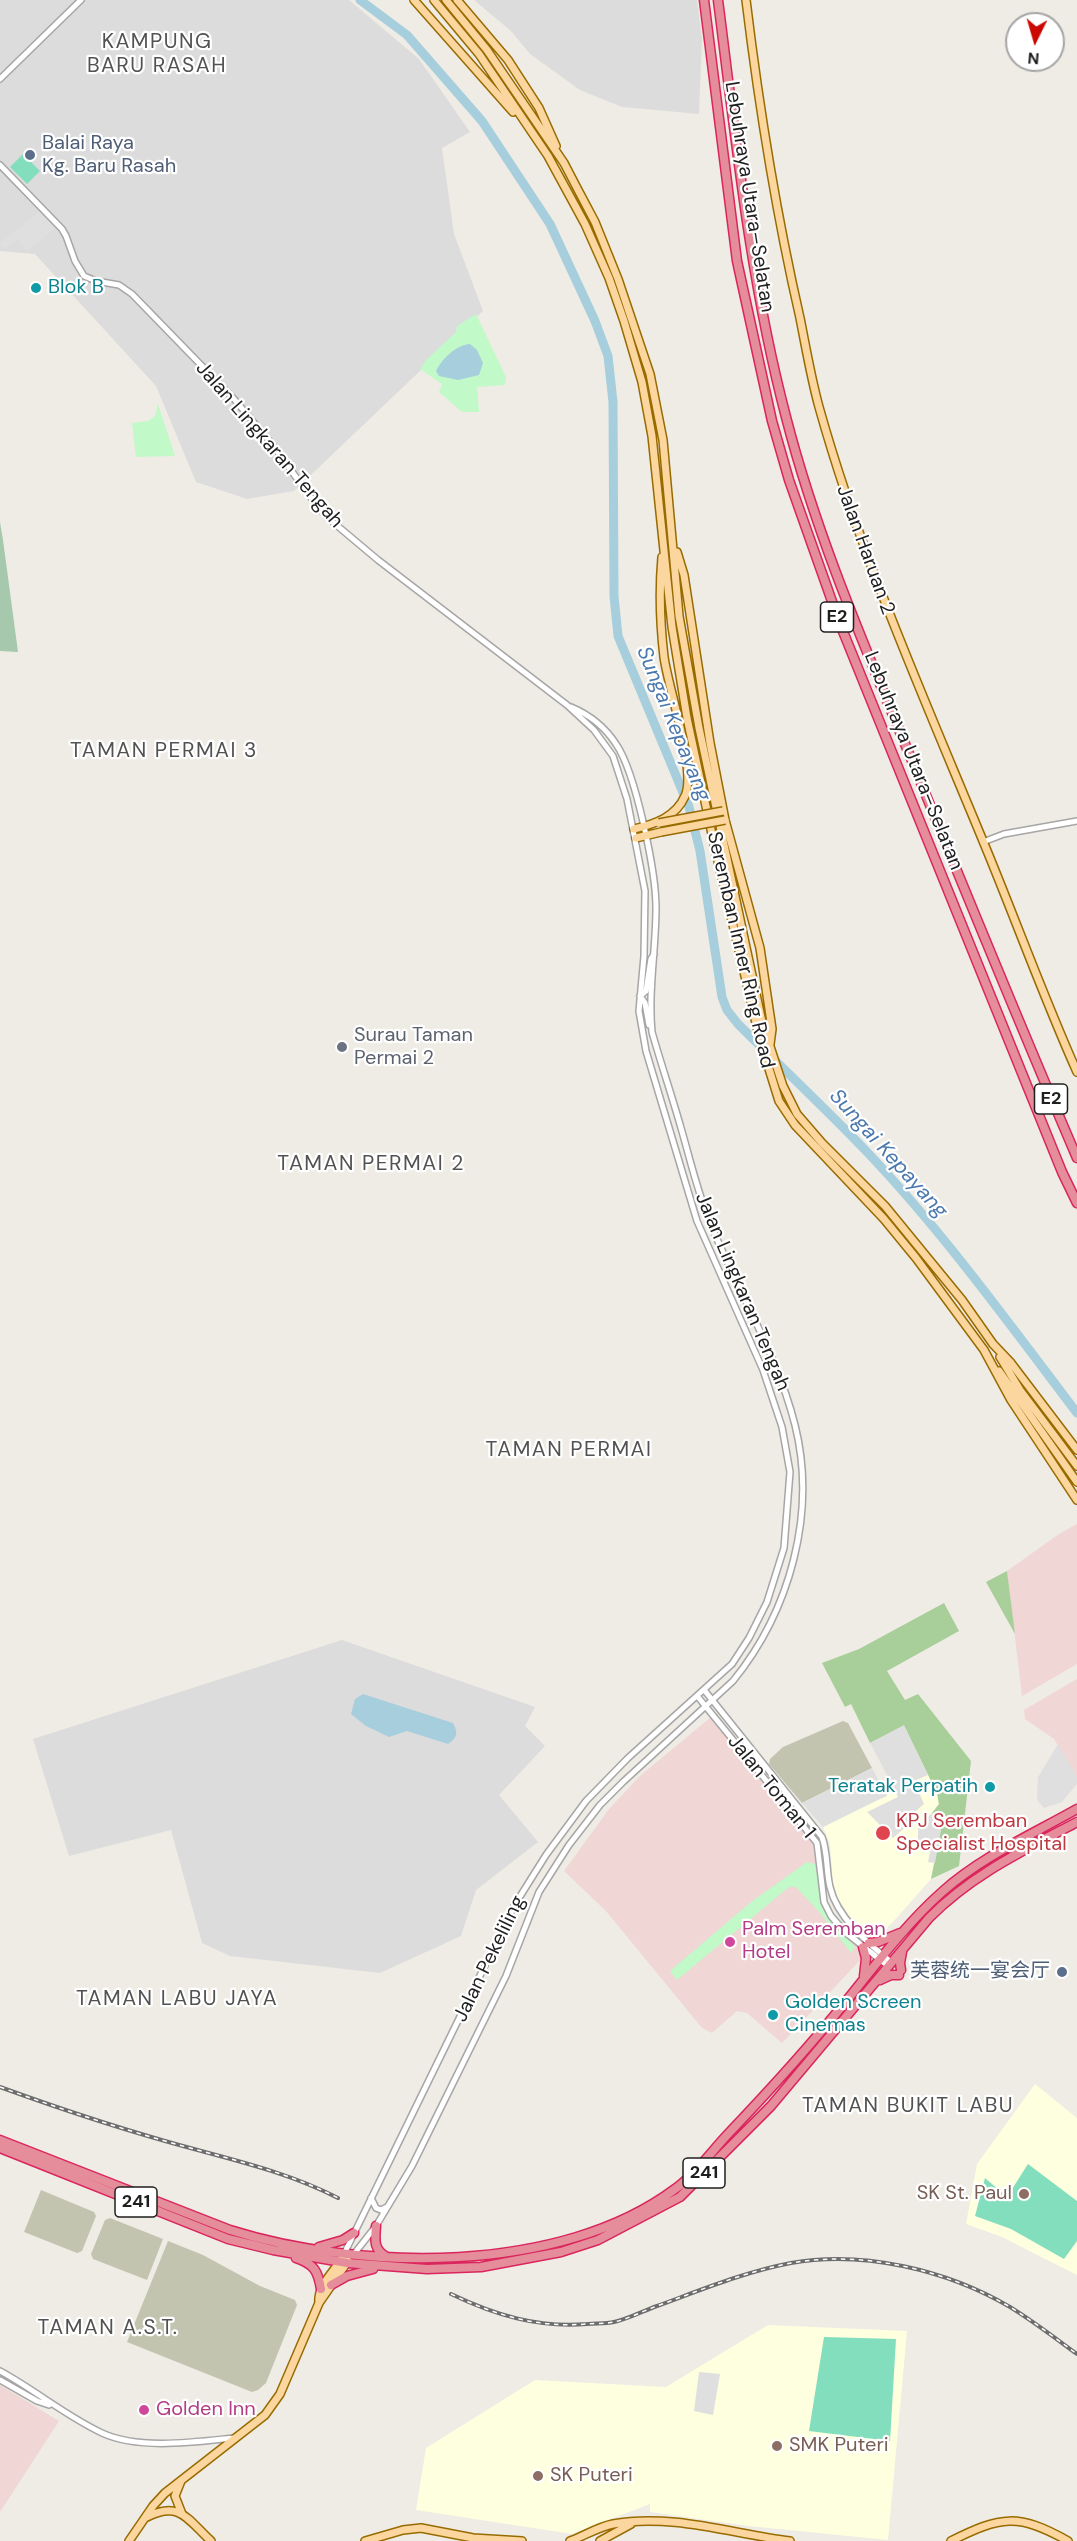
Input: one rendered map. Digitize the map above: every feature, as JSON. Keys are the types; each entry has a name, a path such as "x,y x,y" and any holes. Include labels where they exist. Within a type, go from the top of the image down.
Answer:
{"highway":[{"name":"Lebuhraya Utara–Selatan","path":"704,0 737,261 772,421 789,480 844,635 1062,1172 1077,1203"},
{"name":"Lebuhraya Utara–Selatan","path":"718,0 752,261 785,416 819,530 1017,1017 1077,1158"},
{"name":"241","path":"0,2140 253,2237 390,2258 448,2258 559,2243 621,2220 676,2189 762,2099 881,1957 940,1893 997,1853 1077,1809"},
{"name":"241","path":"0,2148 228,2239 273,2250 343,2262 382,2267 481,2267 532,2259 598,2240 680,2197 771,2106 941,1905 969,1882 1001,1861 1077,1822"},
{"path":"863,1980 866,1945 885,1940 904,1931"},
{"path":"875,1983 889,1975 900,1973 903,1949"},
{"path":"376,2226 376,2247 379,2253 390,2258"},
{"path":"316,2248 343,2240 354,2233"},
{"path":"273,2250 310,2263 317,2270 321,2289"},
{"path":"331,2285 356,2272 382,2267"}],"main road":[{"path":"414,0 533,134"},
{"name":"Seremban Inner Ring Road","path":"434,0 479,54 549,156 585,224 609,278 624,321 642,382 652,436 672,627 687,718 715,848 758,1021 783,1086 798,1114 822,1143 885,1206 962,1300 993,1344 1011,1363 1077,1450"},
{"name":"Seremban Inner Ring Road","path":"446,0 487,50 564,163 595,222 618,279 650,374 663,440 684,649 712,800 758,1021 770,1076 779,1101 795,1125 884,1219 916,1258 984,1350 1011,1400 1077,1500"},
{"path":"457,0 508,60 533,99 564,163"},
{"name":"Jalan Haruan 2","path":"746,0 768,157 788,266 818,404 845,495 891,623 983,842 1042,993 1077,1072"},
{"path":"673,541 684,575 694,648 723,811 760,948 772,1029 770,1050"},
{"path":"659,823 675,810 685,796 689,775 664,655 660,604 663,544"},
{"path":"634,829 723,811"},
{"path":"636,838 725,820"},
{"path":"993,1344 1020,1390 1077,1466"},
{"path":"984,1350 1077,1482"},
{"name":"Jalan Pekeliling","path":"343,2262 345,2252"},
{"name":"Jalan Pekeliling","path":"343,2262 354,2254"},
{"path":"129,2541 165,2493 222,2447 258,2422 280,2394 319,2303 343,2262"},
{"path":"319,2303 321,2289 343,2262"},
{"path":"182,2479 175,2496 182,2514"},
{"path":"145,2518 164,2509 182,2514 212,2541"},
{"path":"951,2541 985,2524 1015,2521 1050,2530 1068,2541"},
{"path":"570,2541 612,2524 633,2523 673,2523 790,2541"},
{"path":"600,2541 633,2523"},
{"path":"365,2541 402,2530 421,2528 476,2539 522,2541"}],"street":[{"path":"0,79 81,0"},
{"name":"Jalan Lingkaran Tengah","path":"0,165 62,229 82,273 91,279 119,285 132,294 234,399 272,444 328,518 378,560 567,705 594,730 613,756 622,777 636,838 646,908 639,1011 646,1051 697,1221 773,1393 789,1461 788,1515 784,1548 767,1602 732,1664 698,1697"},
{"name":"Jalan Lingkaran Tengah","path":"567,705 584,712 598,722 617,744 628,769 645,836 656,905 652,1032 703,1204 787,1399 802,1462 798,1537 779,1605 759,1647 746,1666 706,1707"},
{"path":"983,842 1004,834 1077,821"},
{"path":"652,1032 645,1003 640,996 646,991 651,958 655,952"},
{"name":"Jalan Toman 1","path":"705,1691 822,1837 826,1851 830,1890 866,1945"},
{"name":"Jalan Toman 1","path":"698,1697 817,1843 824,1902 838,1925 890,1964"},
{"name":"Jalan Pekeliling","path":"345,2252 514,1906 546,1855 586,1801 628,1758 698,1697"},
{"name":"Jalan Pekeliling","path":"354,2254 388,2207 476,2040 506,1976 539,1892 569,1845 600,1805 706,1707"},
{"path":"370,2197 376,2208 381,2210 388,2207"},
{"path":"0,2371 21,2382 53,2406 116,2438 164,2443 236,2438"},
{"path":"0,2380 37,2401 53,2406"},
{"path":"212,2440 222,2447"}],"shaded area":[{"name":"KAMPUNG BARU RASAH","path":"0,0 349,0 419,59 470,132 442,148 454,234 483,311 294,491 247,499 196,482 156,386 35,254 0,251"},
{"path":"474,0 697,0 702,39 699,114 622,107 580,90 530,54 511,31"},
{"path":"41,210 57,227 27,251 18,239 4,250 0,243"},
{"path":"0,522 3,540 18,652 0,651"},
{"path":"1077,1524 1077,1664 1022,1696 1007,1571"},
{"path":"342,1640 535,1707 525,1726 545,1746 499,1795 538,1842 476,1890 461,1936 380,1973 230,1956 202,1943 171,1830 69,1856 33,1739"},
{"path":"1077,1679 1077,1777 1054,1739 1025,1719 1024,1710"},
{"path":"711,1717 807,1833 816,1849 825,1912 866,1954 782,2043 747,2013 737,2011 712,2033 702,2028 606,1911 564,1871 609,1809 640,1776"},
{"path":"843,1721 848,1723 872,1768 802,1803 769,1764 770,1759 783,1747"},
{"name":"KPJ Seremban Specialist Hospital","path":"904,1725 937,1793 942,1824 931,1879 874,1940 857,1927 838,1899 833,1884 830,1844 823,1827 895,1791 870,1743"},
{"path":"904,1725 928,1775 914,1781 924,1804 908,1818 911,1822 893,1838 867,1812 898,1797 870,1743"},
{"path":"1058,1744 1077,1777 1077,1784 1062,1802 1044,1808 1037,1800 1038,1777"},
{"path":"872,1768 887,1796 823,1827 802,1803"},
{"path":"932,1813 942,1824 935,1863 928,1862 931,1847 918,1840 918,1826"},
{"name":"SK St. Paul","path":"1035,2084 1077,2118 1077,2275 1002,2237 966,2224 977,2164"},
{"path":"41,2190 94,2212 96,2216 82,2251 77,2253 24,2232"},
{"path":"110,2218 163,2239 147,2280 93,2259 91,2254 105,2220"},
{"path":"168,2241 203,2255 260,2286 295,2300 297,2305 266,2383 258,2390 252,2392 127,2342"},
{"name":"SMK Puteri","path":"768,2325 907,2331 888,2540 749,2526 650,2512 650,2504 572,2534 416,2510 426,2448 535,2380 666,2387"},
{"path":"699,2372 720,2374 713,2415 694,2411"},
{"path":"0,2385 59,2421 0,2512"}],"green space":[{"path":"23,154 40,171 27,184 10,167"},
{"path":"476,314 506,377 505,385 477,387 479,412 462,412 439,392 442,384 420,369 426,360 456,332 457,326"},
{"path":"158,404 175,456 136,457 132,423 148,421 155,416"},
{"path":"1007,1571 1015,1634 986,1582"},
{"path":"944,1603 959,1631 887,1671 905,1700 918,1694 971,1761 959,1866 931,1879 942,1824 932,1813 939,1804 937,1793 904,1726 870,1743 851,1704 845,1707 822,1663 859,1649"},
{"path":"807,1862 815,1864 825,1906 830,1918 855,1947 851,1953 796,1887 789,1887 677,1980 670,1971 751,1902"},
{"path":"1028,2164 1077,2201 1077,2241 1064,2259 1011,2229 975,2216 985,2178 1007,2197"},
{"path":"824,2337 896,2339 890,2441 809,2431"}],"water":[{"path":"470,344 477,350 483,363 479,375 458,380 439,376 436,371 446,357 460,347"},
{"path":"363,1694 453,1723 455,1737 448,1744 407,1731 389,1737 366,1726 351,1714 355,1699"}],"waterway":[{"name":"Sungai Kepayang","path":"360,0 407,35 482,121 550,224 595,321 608,356 613,402 614,596 618,636 689,807 700,851 722,997 727,1010 738,1024 836,1120 896,1183 976,1280 1077,1413"}],"railway":[{"path":"0,2087 123,2129 275,2172 338,2198"},
{"path":"451,2294 500,2314 534,2322 569,2325 607,2323 625,2319 756,2271 818,2260 875,2261 932,2273 985,2294 1019,2312 1077,2354"}],"place":[{"name":"Balai Raya Kg. Baru Rasah","path":"30,155"},
{"name":"Blok B","path":"36,288"},
{"name":"Surau Taman Permai 2","path":"342,1047"},
{"name":"Teratak Perpatih","path":"990,1787"},
{"name":"KPJ Seremban Specialist Hospital","path":"883,1833"},
{"name":"Palm Seremban Hotel","path":"730,1942"},
{"name":"芙蓉统一宴会厅","path":"1062,1972"},
{"name":"Golden Screen Cinemas","path":"773,2015"},
{"name":"SK St. Paul","path":"1024,2194"},
{"name":"Golden Inn","path":"144,2410"},
{"name":"SMK Puteri","path":"777,2446"},
{"name":"SK Puteri","path":"538,2476"}],"district":[{"name":"KAMPUNG BARU RASAH","path":"157,54"},
{"name":"TAMAN PERMAI 3","path":"164,751"},
{"name":"TAMAN PERMAI 2","path":"371,1164"},
{"name":"TAMAN PERMAI","path":"569,1450"},
{"name":"TAMAN LABU JAYA","path":"177,1999"},
{"name":"TAMAN BUKIT LABU","path":"908,2106"},
{"name":"TAMAN A.S.T.","path":"108,2328"}]}
